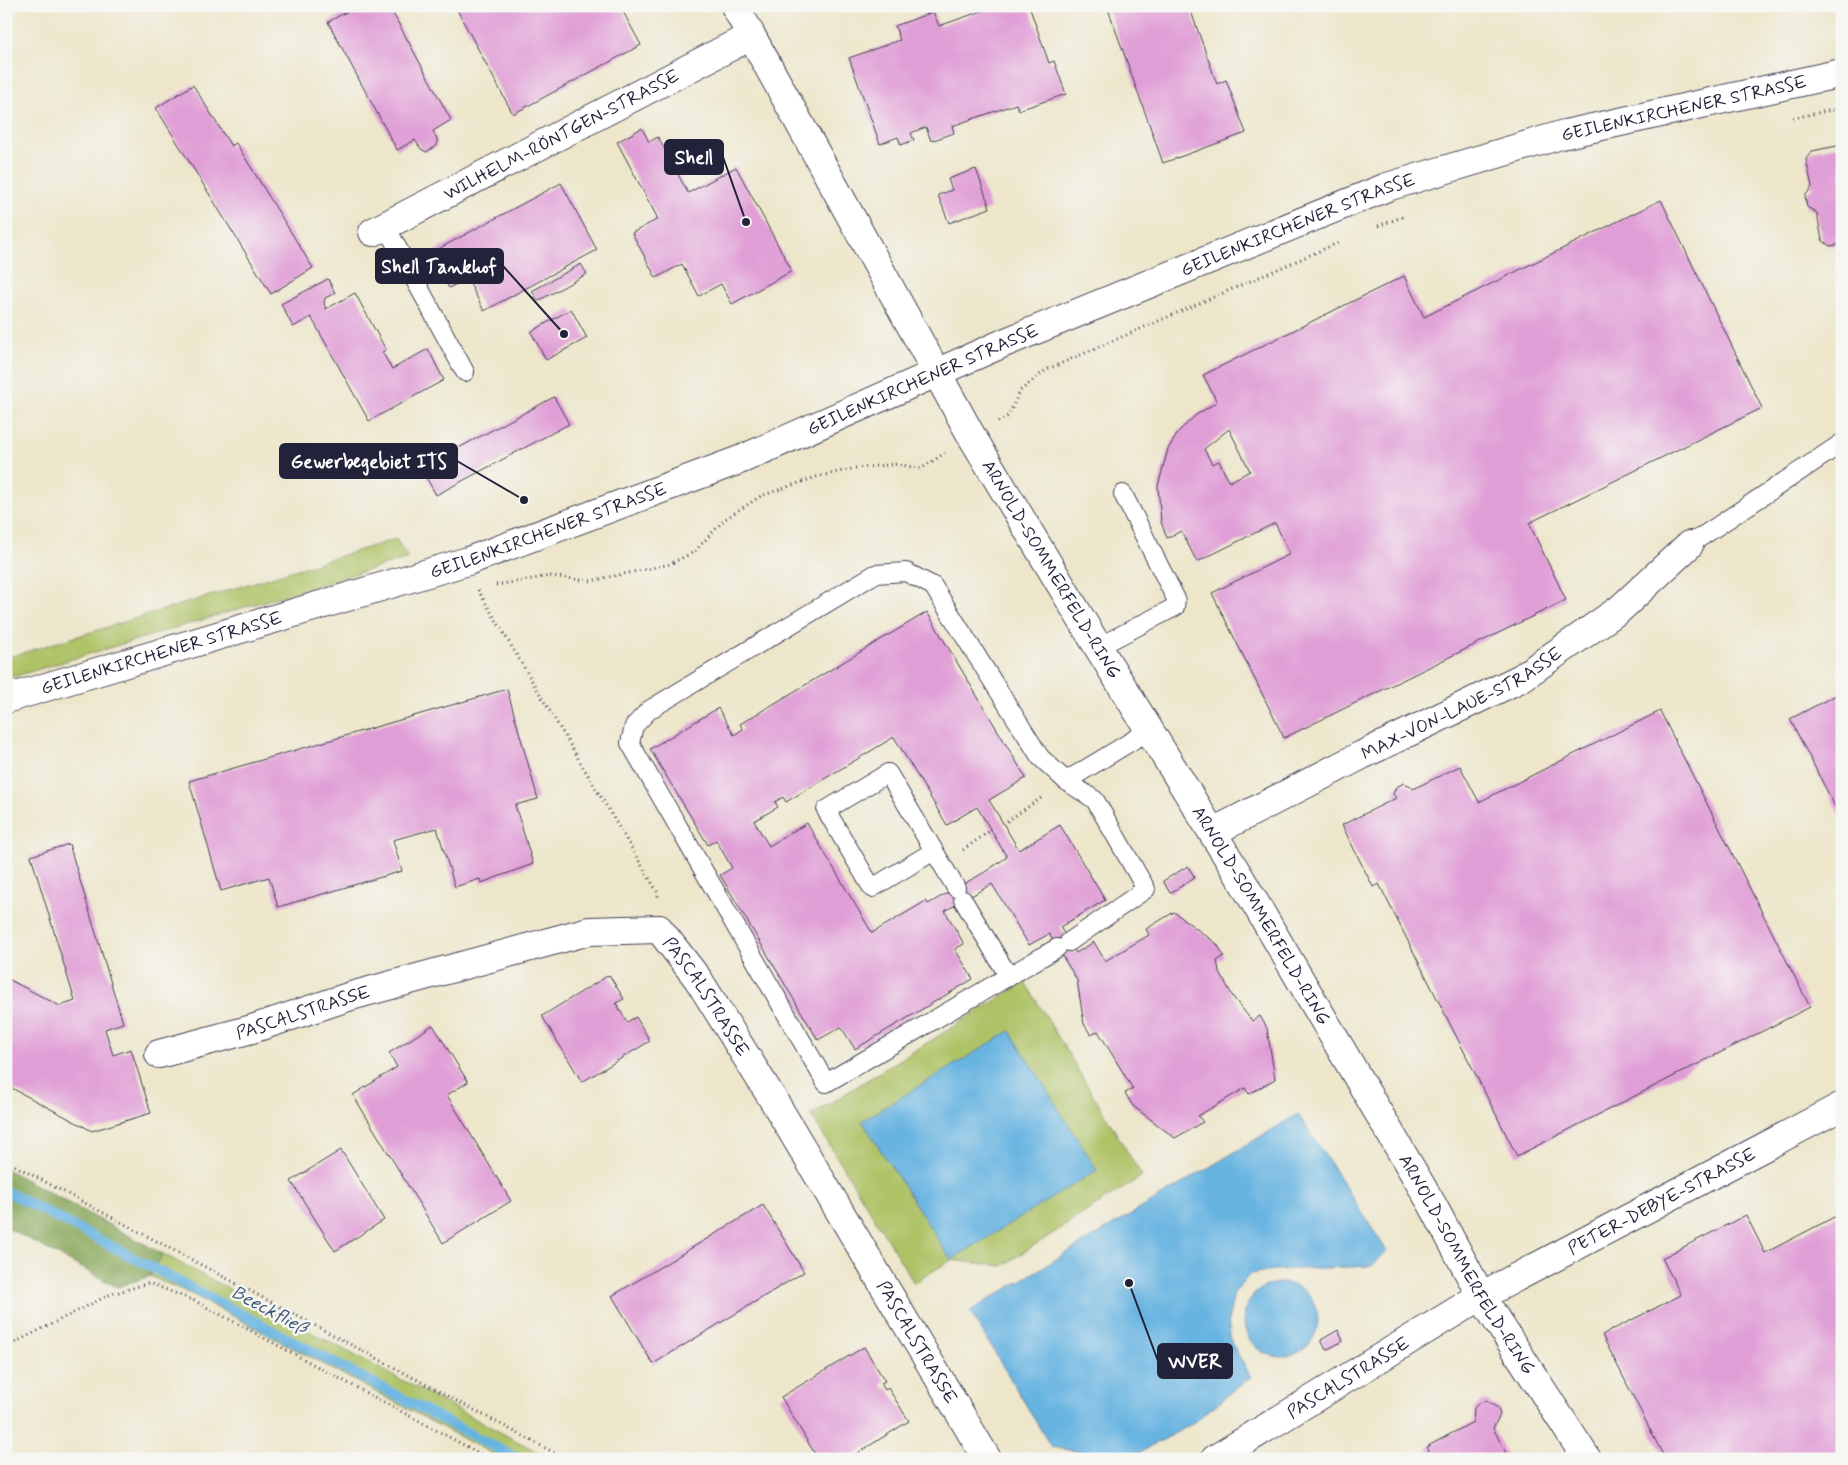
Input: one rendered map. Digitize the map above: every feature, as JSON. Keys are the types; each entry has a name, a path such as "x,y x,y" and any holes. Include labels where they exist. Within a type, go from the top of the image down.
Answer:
{"street":[{"path":"735,6 937,373"},
{"name":"WILHELM-RÖNTGEN-STRASSE","path":"379,228 751,36"},
{"name":"GEILENKIRCHENER STRASSE","path":"6,699 468,561 742,459 1006,342 1387,187 1561,135 1842,73"},
{"name":"ARNOLD-SOMMERFELD-RING","path":"937,373 971,435 1098,647 1213,832 1432,1204 1481,1296 1587,1459"},
{"name":"MAX-VON-LAUE-STRASSE","path":"1213,832 1362,755 1521,678 1620,609 1689,545"},
{"name":"PASCALSTRASSE","path":"159,1054 252,1029 351,996 589,931 660,929 698,979 774,1101 987,1459"},
{"name":"PETER-DEBYE-STRASSE","path":"1481,1296 1842,1106"},
{"name":"PASCALSTRASSE","path":"1215,1459 1481,1296"}],"lane":[{"path":"379,228 465,372"},
{"path":"1689,545 1842,443"},
{"path":"1098,647 1175,607 1176,599 1123,494"},
{"path":"906,572 932,586 1040,758 1066,781 1095,800 1146,889 1063,945 826,1083 630,742 634,726 649,710 875,574 906,572"},
{"path":"1066,781 1150,730"},
{"path":"938,858 872,888 826,810 888,773 960,894 1008,977"}],"path":[{"path":"1784,120 1842,108"},
{"path":"1376,227 1411,214"},
{"path":"494,585 550,576 590,581 670,564 694,552 725,519 761,496 816,476 856,468 898,464 921,469 971,435 1008,416 1020,392 1046,370 1349,238"},
{"path":"485,587 477,588 658,893 660,929"},
{"path":"1003,824 1066,781"},
{"path":"938,858 991,830"},
{"path":"6,1161 566,1459"},
{"path":"6,1347 109,1295 149,1283 195,1301 490,1459"}],"green space":[{"path":"396,539 408,558 6,679 6,658"},
{"path":"1025,982 1142,1176 1002,1266 951,1260 914,1283 811,1115"},
{"path":"6,1169 163,1254 150,1276 117,1287 6,1227"},
{"path":"163,1254 551,1459 502,1459 193,1295 150,1276"}],"water":[{"path":"1010,1031 1097,1170 951,1260 862,1121"},
{"path":"1298,1114 1387,1251 1372,1266 1274,1270 1250,1274 1234,1293 1228,1321 1231,1342 1251,1377 1190,1425 1128,1459 1085,1459 1081,1452 1051,1447 970,1311"},
{"path":"1281,1283 1295,1286 1307,1294 1315,1306 1318,1320 1315,1334 1307,1346 1295,1354 1281,1357 1267,1354 1255,1346 1247,1334 1244,1320 1247,1306 1255,1294 1267,1286"}],"building":[{"path":"357,6 389,6 451,120 433,131 437,139 437,146 426,152 421,149 415,140 397,150 328,22"},
{"path":"455,6 620,6 641,45 513,114"},
{"path":"996,6 1029,6 1049,63 1054,61 1066,94 1019,110 1016,104 952,126 954,133 931,141 926,127 911,133 914,140 901,145 898,137 880,144 849,58 900,40 895,26 933,12 939,26"},
{"path":"1107,6 1189,6 1217,84 1226,80 1246,133 1163,163"},
{"path":"193,85 231,146 236,143 313,268 271,294 156,108"},
{"path":"642,128 649,142 658,137 688,193 736,167 792,271 732,304 721,284 699,296 682,264 656,278 632,233 658,219 617,142"},
{"path":"1842,145 1842,244 1830,246 1822,240 1817,213 1807,207 1805,196 1812,187 1806,159 1812,151"},
{"path":"976,169 990,208 949,223 938,195 952,190 948,179"},
{"path":"561,183 597,250 484,311 467,278 449,288 429,254"},
{"path":"1661,200 1762,408 1529,523 1566,600 1284,738 1212,593 1290,554 1275,523 1197,562 1181,531 1167,538 1161,522 1158,486 1168,449 1179,431 1196,415 1217,402 1203,375 1404,276 1424,317","holes":["1229,429 1250,471 1229,482 1219,461 1212,464 1204,449"]},
{"path":"581,264 587,274 538,301 532,291"},
{"path":"328,279 335,293 325,298 326,309 355,293 386,350 382,352 392,369 428,349 444,380 369,421 311,317 293,327 281,304"},
{"path":"571,309 587,338 546,360 531,332"},
{"path":"554,397 569,424 436,495 421,468"},
{"path":"927,612 1026,778 989,800 1019,850 1060,825 1105,900 1060,927 1076,953 1094,942 1105,961 1149,935 1146,929 1174,912 1217,944 1224,956 1217,961 1219,971 1233,997 1252,1021 1260,1016 1267,1028 1275,1079 1249,1094 1245,1088 1198,1116 1203,1122 1175,1138 1133,1106 1125,1093 1133,1089 1098,1031 1091,1035 1084,1024 1077,980 1049,934 1029,945 992,884 945,911 964,944 955,949 973,979 855,1049 841,1027 818,1040 720,875 732,868 716,840 708,845 650,749 718,708 734,735 743,729 740,724","holes":["894,737 947,825 977,807 1007,857 985,872 928,904 926,901 872,933 807,823 769,846 754,821 778,807 775,802 783,797 786,802"]},
{"path":"507,689 538,799 515,805 533,864 481,883 480,879 455,887 437,828 393,840 402,871 278,907 269,877 221,891 189,781"},
{"path":"1842,692 1842,820 1790,719"},
{"path":"1660,711 1810,1007 1517,1156 1379,884 1373,887 1342,825 1396,798 1393,794 1396,787 1404,783 1413,789 1460,766 1479,802"},
{"path":"69,844 123,1023 105,1029 113,1055 131,1049 151,1113 92,1131 6,1085 6,978 60,1006 75,1001 31,856"},
{"path":"1188,866 1195,878 1170,893 1163,881"},
{"path":"609,975 624,999 616,1003 627,1022 636,1017 650,1041 582,1082 542,1016"},
{"path":"433,1025 468,1082 447,1095 511,1201 443,1243 353,1095 397,1067 389,1053"},
{"path":"341,1150 384,1220 335,1251 291,1181"},
{"path":"763,1205 804,1272 653,1364 612,1296"},
{"path":"1842,1213 1842,1459 1665,1459 1602,1335 1681,1295 1662,1258 1746,1215 1765,1253"},
{"path":"1338,1330 1343,1341 1326,1350 1321,1340"},
{"path":"864,1347 885,1381 881,1383 885,1390 888,1388 909,1421 848,1459 818,1459 781,1397"},
{"path":"1486,1401 1498,1408 1500,1415 1493,1428 1509,1459 1421,1459 1430,1454 1426,1447 1473,1422 1474,1408 1479,1403"}],"waterway":[{"name":"Beeckfließ","path":"6,1191 518,1459"}],"place":[{"name":"Shell","path":"746,222"},
{"name":"Shell Tankhof","path":"564,334"},
{"name":"Gewerbegebiet ITS","path":"524,500"},
{"name":"WVER","path":"1129,1283"}]}
